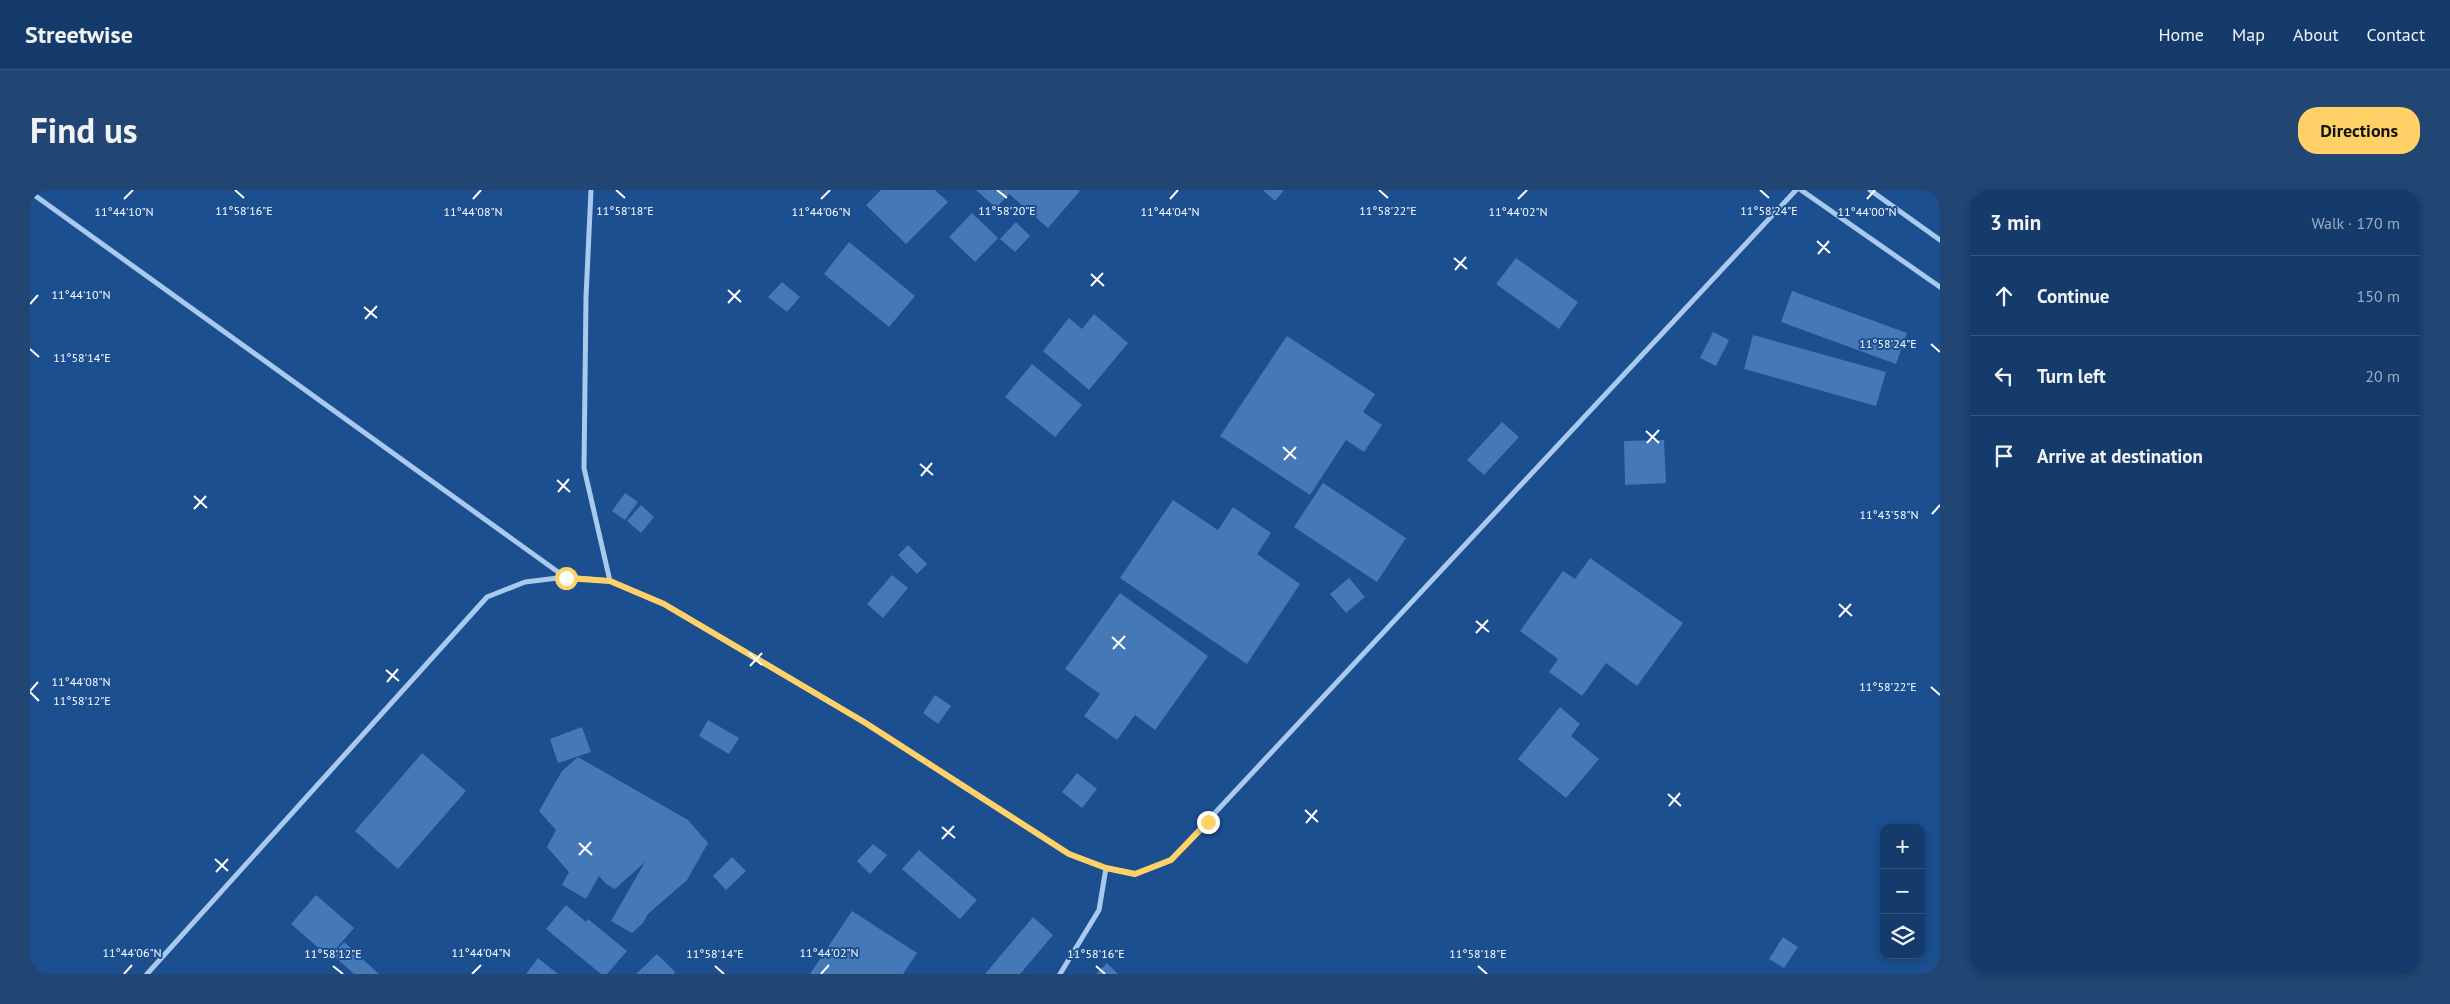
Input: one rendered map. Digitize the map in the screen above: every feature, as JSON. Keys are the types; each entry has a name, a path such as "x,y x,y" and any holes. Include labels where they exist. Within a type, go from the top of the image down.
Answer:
{"street":[{"path":"591,190 586,297 584,468 610,581"},
{"path":"148,974 487,597 525,582 566,578 610,581 664,604 856,717 1069,854 1106,868 1135,874 1171,860 1796,190"},
{"path":"1801,190 1940,288"},
{"path":"1870,190 1940,240"},
{"path":"30,192 566,578"},
{"path":"1060,974 1099,910 1106,868"}],"building":[{"path":"881,190 935,190 948,202 906,244 866,205"},
{"path":"976,190 1080,191 1048,228 1009,194 996,208"},
{"path":"1263,190 1284,190 1275,201"},
{"path":"972,213 998,238 975,262 949,237"},
{"path":"1016,222 1030,236 1015,252 1000,239"},
{"path":"849,242 915,296 889,327 824,274"},
{"path":"1516,258 1578,302 1559,329 1496,284"},
{"path":"782,282 800,297 787,312 768,297"},
{"path":"1792,291 1907,333 1896,364 1781,322"},
{"path":"1094,314 1128,343 1089,390 1043,351 1069,318 1082,329"},
{"path":"1713,332 1729,340 1716,366 1700,358"},
{"path":"1753,335 1886,372 1876,406 1744,369"},
{"path":"1287,336 1375,394 1363,412 1382,425 1364,452 1346,440 1310,495 1220,436"},
{"path":"1032,364 1082,405 1055,437 1005,397"},
{"path":"1502,422 1519,437 1484,475 1467,460"},
{"path":"1664,440 1666,483 1625,485 1624,441"},
{"path":"1323,483 1406,538 1377,582 1294,527"},
{"path":"625,493 638,502 625,520 612,511"},
{"path":"1173,500 1218,530 1233,507 1271,533 1257,554 1300,584 1247,664 1120,578"},
{"path":"641,505 654,517 641,533 627,521"},
{"path":"908,545 927,564 917,574 898,555"},
{"path":"1590,558 1683,623 1637,686 1606,663 1582,696 1549,672 1558,659 1520,631 1563,571 1575,579"},
{"path":"892,575 908,588 883,618 867,604"},
{"path":"1349,578 1365,597 1346,613 1330,594"},
{"path":"1120,593 1208,656 1155,730 1135,715 1117,740 1084,716 1100,694 1065,669"},
{"path":"935,695 951,706 938,724 923,713"},
{"path":"1560,707 1580,724 1571,736 1599,759 1566,798 1518,759"},
{"path":"708,720 739,738 729,754 699,736"},
{"path":"582,727 591,752 558,763 550,739"},
{"path":"422,753 466,791 398,869 355,831"},
{"path":"578,757 688,820 708,843 687,880 648,914 643,923 632,933 611,921 645,862 615,889 606,884 599,876 586,899 562,885 569,872 547,847 556,830 539,811 562,771"},
{"path":"1077,773 1097,789 1082,808 1062,792"},
{"path":"873,844 887,855 870,874 857,861"},
{"path":"919,850 977,900 960,919 902,869"},
{"path":"732,857 746,871 726,890 713,876"},
{"path":"316,895 354,928 329,957 291,924"},
{"path":"566,905 586,922 588,919 627,951 607,974 601,974 546,929"},
{"path":"852,911 917,953 903,974 810,974"},
{"path":"1033,917 1053,935 1020,974 985,974"},
{"path":"1783,937 1798,947 1784,968 1769,959"},
{"path":"344,942 379,974 354,974 333,955"},
{"path":"657,954 675,972 674,974 636,974"},
{"path":"538,958 558,974 526,974"},
{"path":"1107,963 1118,974 1096,974"}],"route":[{"path":"566,578 610,581 664,604 864,722 1069,854 1106,868 1135,874 1171,860 1208,822"}]}
